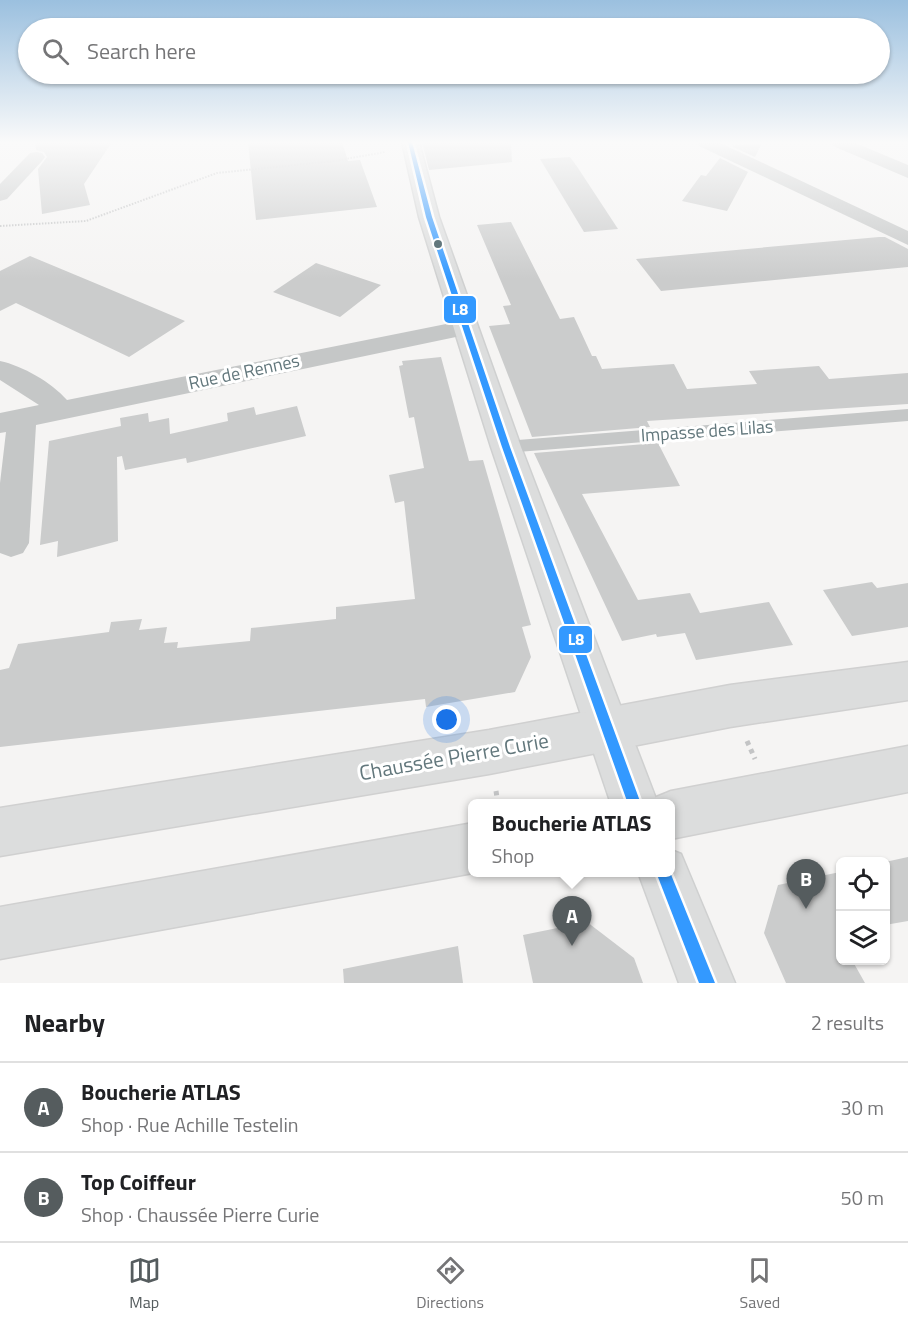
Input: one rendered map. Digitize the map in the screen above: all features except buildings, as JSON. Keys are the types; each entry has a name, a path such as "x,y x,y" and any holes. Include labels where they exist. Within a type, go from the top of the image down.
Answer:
{"street":[{"path":"421,188 506,447 606,730 633,799"},
{"path":"801,188 908,239"},
{"name":"Rue de Rennes","path":"11,543 11,420 466,328"},
{"path":"0,369 52,399 60,410"},
{"name":"Chaussée Pierre Curie","path":"0,832 489,752 730,706 908,681"},
{"path":"675,814 908,770"},
{"path":"0,933 468,849"},
{"path":"665,877 707,983"}],"lane":[{"name":"Impasse des Lilas","path":"506,447 908,415"}],"path":[{"path":"0,226 86,221 176,188"},
{"path":"730,706 772,795"}],"transit line":[{"name":"L8","path":"422,188 429,217 506,447 633,799"},
{"name":"L8","path":"665,877 707,983"}],"place":[{"name":"Top Coiffeur","path":"806,909"},
{"name":"Boucherie ATLAS","path":"572,946"}]}
